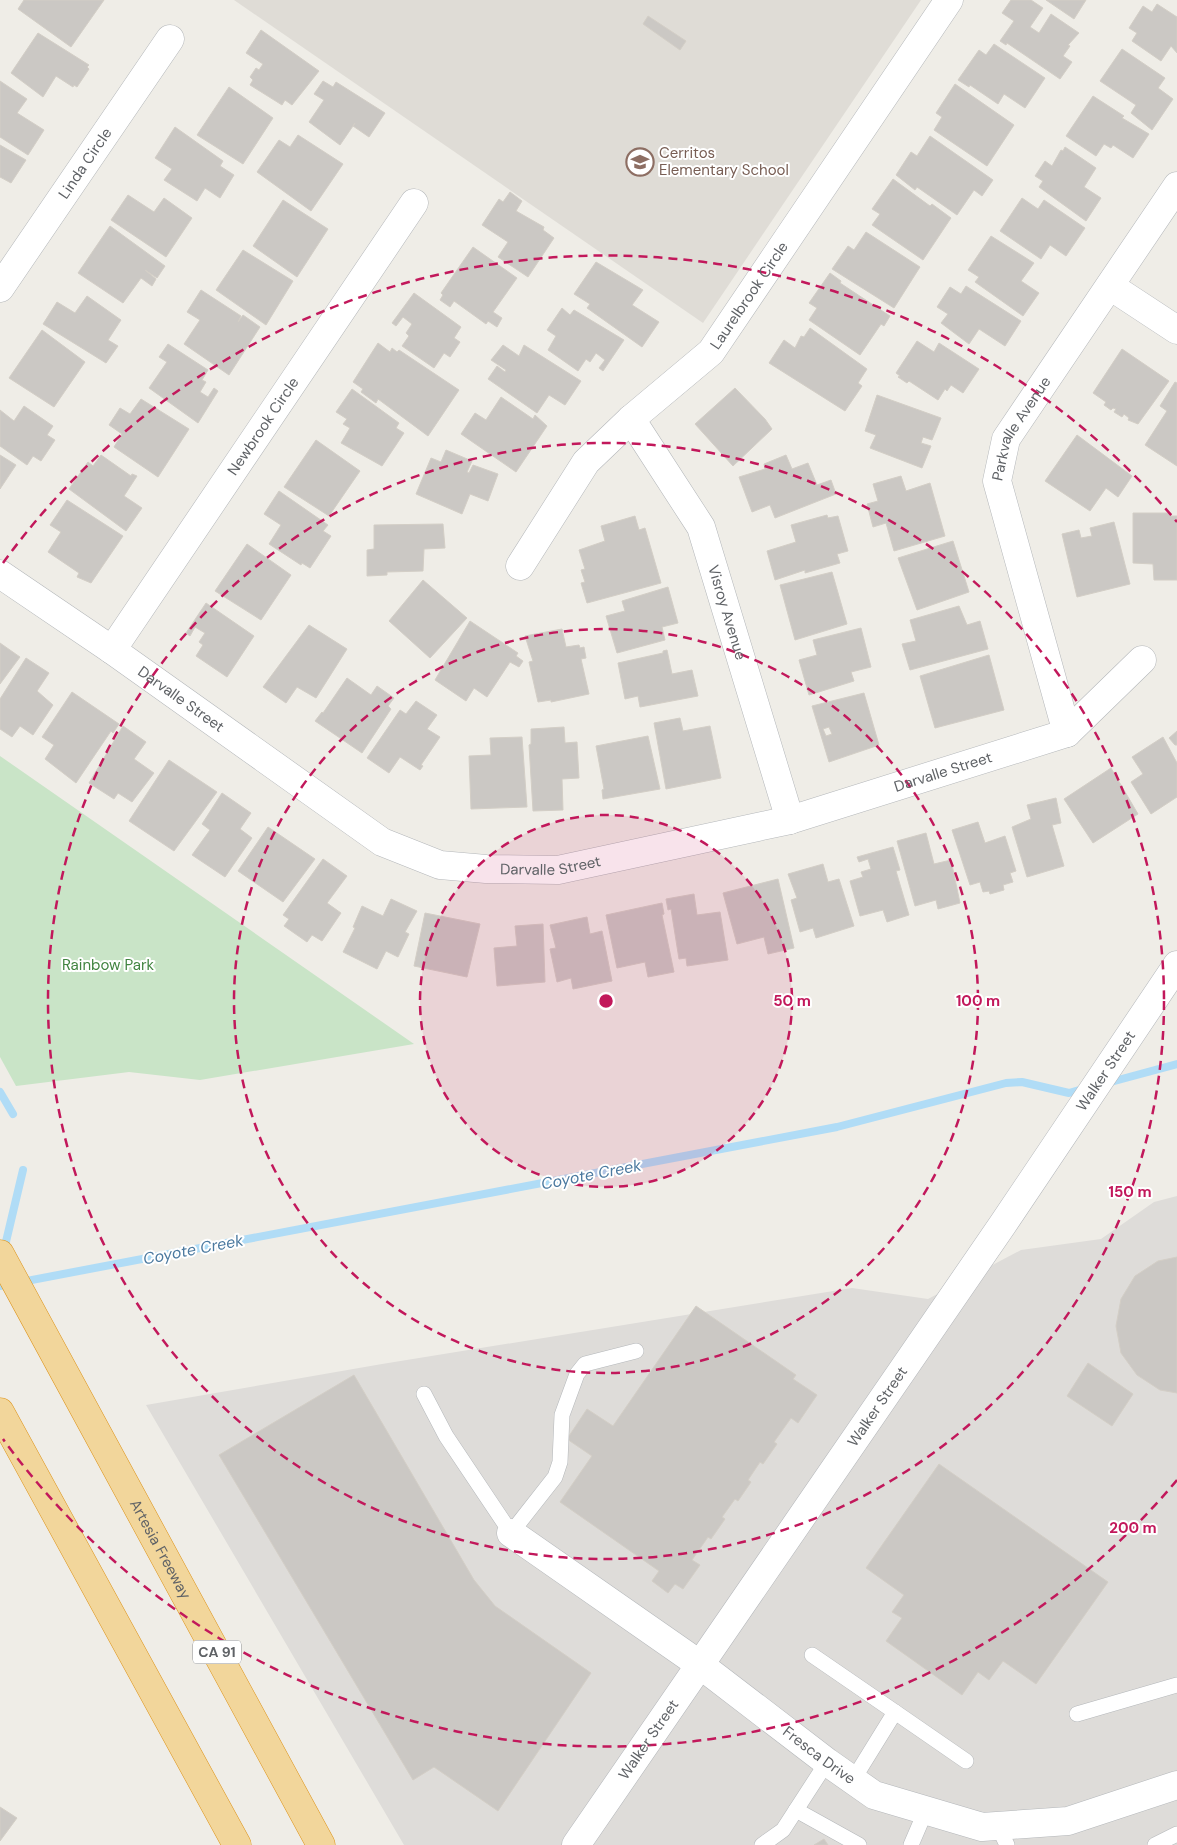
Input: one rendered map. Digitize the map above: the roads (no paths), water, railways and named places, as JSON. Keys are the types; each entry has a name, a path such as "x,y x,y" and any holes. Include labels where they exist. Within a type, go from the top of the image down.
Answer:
{"highway":[{"name":"Artesia Freeway","path":"0,1254 321,1845"},
{"path":"0,1412 238,1845"}],"street":[{"name":"Laurelbrook Circle","path":"520,566 586,462 631,419 710,352 949,0"},
{"name":"Linda Circle","path":"0,288 170,39"},
{"name":"Parkvalle Avenue","path":"1067,733 997,481 1006,438 1177,186"},
{"name":"Newbrook Circle","path":"112,650 414,203"},
{"path":"1110,286 1177,330"},
{"name":"Visroy Avenue","path":"631,419 702,527 790,820"},
{"name":"Darvalle Street","path":"0,574 112,650 382,842 440,865 486,869 558,870 790,820 1067,733 1142,660"},
{"name":"Walker Street","path":"576,1845 1003,1224 1177,965"},
{"name":"Fresca Drive","path":"511,1533 699,1664 827,1762 874,1795 982,1827 1002,1836 1068,1821 1177,1785"}],"lane":[{"path":"424,1394 446,1436 511,1533 555,1477 560,1462 562,1415 578,1374 585,1364 636,1351"},
{"path":"812,1655 966,1761"},
{"path":"1077,1714 1177,1685"},
{"path":"853,1780 895,1712"},
{"path":"762,1845 783,1830 827,1762"},
{"path":"796,1810 859,1845"},
{"path":"911,1845 926,1810"},
{"path":"1155,1845 1177,1834"}],"waterway":[{"name":"Coyote Creek","path":"1107,1083 1177,1064"},
{"name":"Coyote Creek","path":"0,1286 837,1127 1006,1083 1022,1082 1069,1093 1086,1088"},
{"path":"0,1092 13,1114"},
{"path":"4,1250 23,1170"}],"place":[{"name":"Cerritos Elementary School","path":"640,162"}],"park label":[{"name":"Rainbow Park","path":"108,965"}]}
